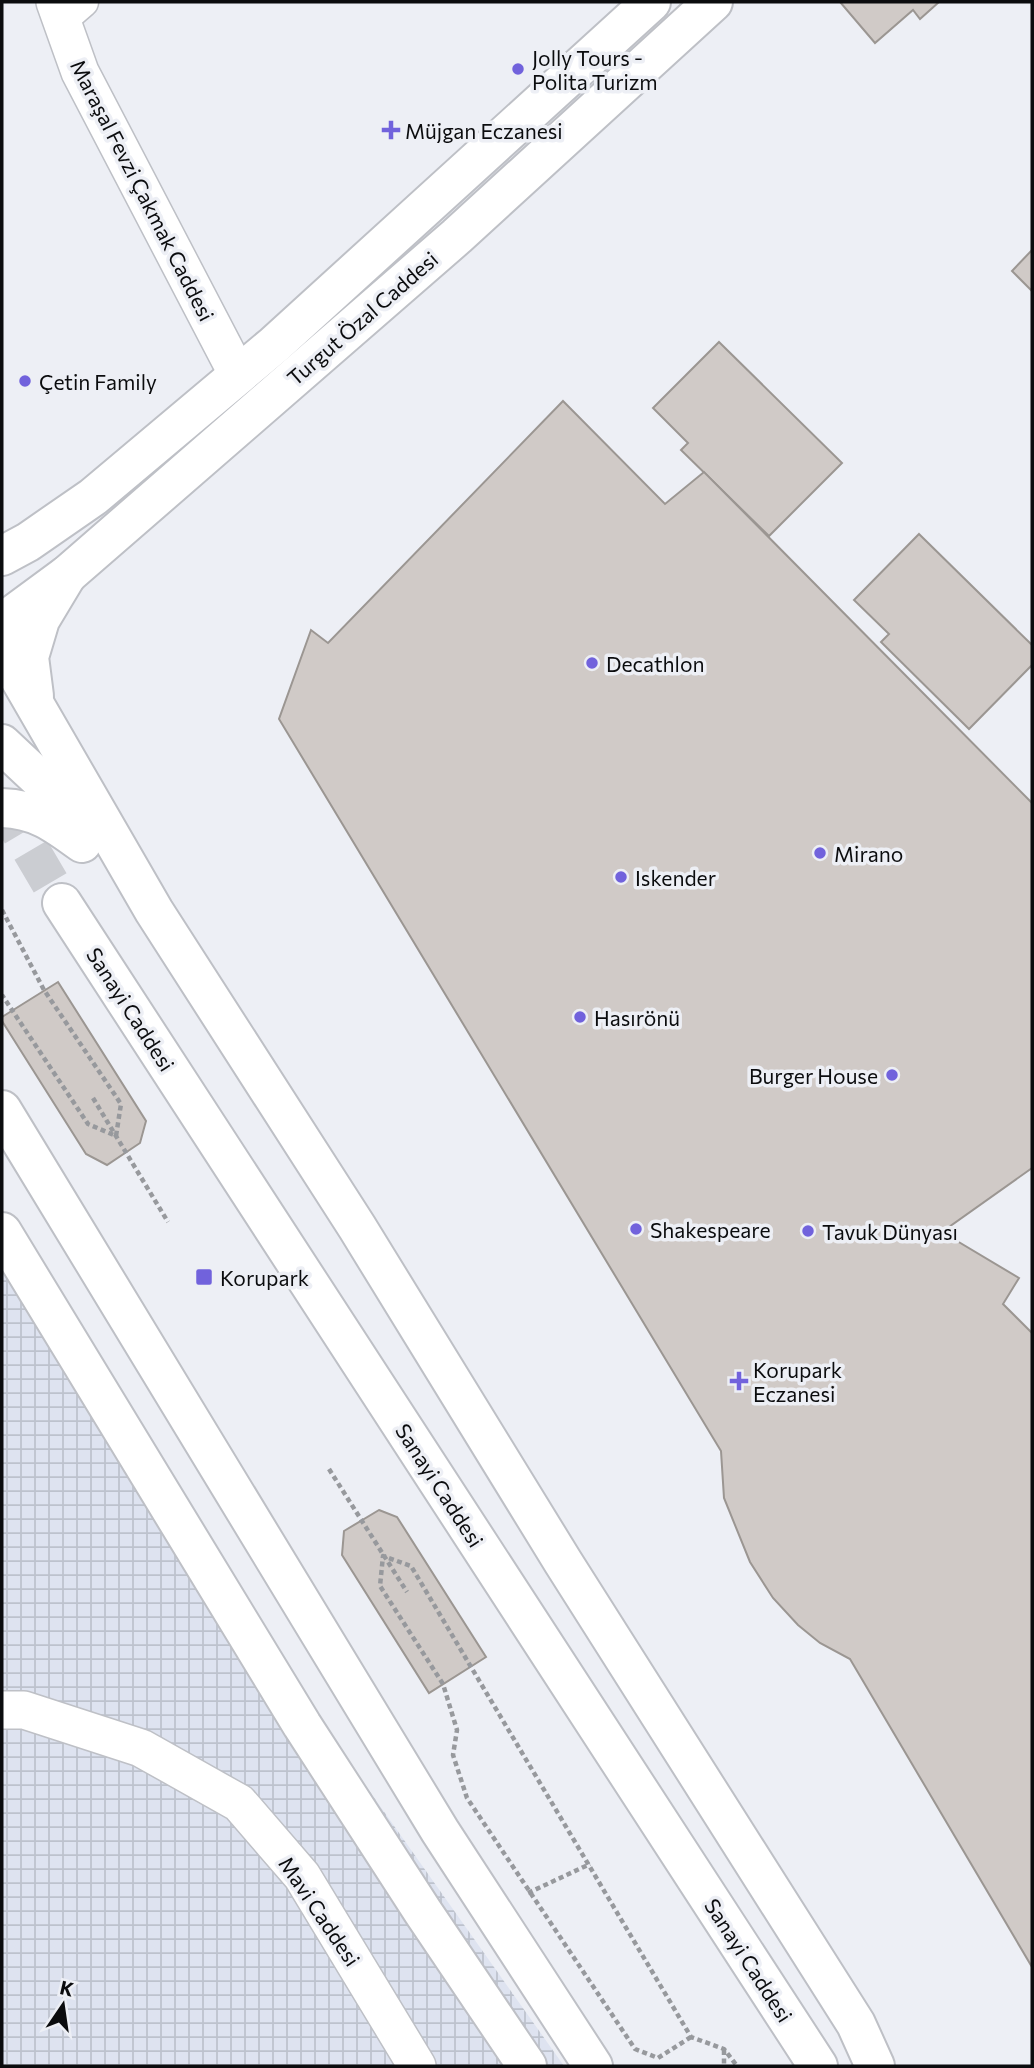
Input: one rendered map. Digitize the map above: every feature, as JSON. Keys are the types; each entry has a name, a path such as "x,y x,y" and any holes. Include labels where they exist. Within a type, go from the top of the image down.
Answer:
{"main road":[{"name":"Turgut Özal Caddesi","path":"2,556 93,497 238,375 651,2"},
{"name":"Turgut Özal Caddesi","path":"2,623 67,575 457,236 713,2"},
{"path":"36,709 29,657 40,620 67,575"},
{"path":"2,648 155,911 357,1227 563,1562 856,2024 875,2066"},
{"path":"2,744 68,806 155,911"},
{"path":"2,808 18,808 49,818 97,855 155,911"},
{"name":"Sanayi Caddesi","path":"62,903 818,2066"},
{"path":"2,1110 440,1831 593,2066"},
{"path":"2,1232 302,1725 527,2066"}],"street":[{"name":"Maraşal Fevzi Çakmak Caddesi","path":"66,8 80,72 238,375"},
{"name":"Mavi Caddesi","path":"2,1710 24,1710 141,1748 239,1803 302,1876 418,2066"}],"path":[{"path":"2,910 44,990 121,1104 116,1136"},
{"path":"2,995 88,1124 116,1136"},
{"path":"93,1098 168,1222"},
{"path":"328,1469 407,1592"},
{"path":"383,1556 411,1566 691,2037 724,2049 737,2066"},
{"path":"383,1556 380,1586 443,1684 457,1730 453,1755 467,1798 635,2049 658,2058 691,2037"},
{"path":"523,1895 590,1864"},
{"path":"724,2049 724,2066"}],"shaded area":[{"path":"2,1272 564,2066 2,2066"}],"building":[{"path":"840,2 939,2 920,19 913,10 875,43"},
{"path":"1032,250 1032,291 1012,271"},
{"path":"719,342 842,463 769,536 681,450 688,443 653,408"},
{"path":"563,401 665,504 704,472 1032,803 1032,1168 942,1232 1019,1278 1003,1304 1032,1333 1032,1967 850,1659 820,1643 798,1625 773,1598 750,1562 724,1498 721,1451 279,719 311,630 328,643"},
{"path":"919,534 1032,645 1032,665 969,729 881,642 889,634 854,600"},
{"path":"58,982 146,1121 140,1143 107,1165 86,1154 2,1021 2,1017"},
{"path":"379,1510 397,1517 486,1657 429,1693 342,1555 344,1531"}],"tunnel":[{"path":"2,801 62,903"}],"place":[{"name":"Jolly Tours - Polita Turizm","path":"518,69"},
{"name":"Müjgan Eczanesi","path":"391,130"},
{"name":"Çetin Family","path":"25,381"},
{"name":"Decathlon","path":"592,663"},
{"name":"Mirano","path":"820,853"},
{"name":"Iskender","path":"621,877"},
{"name":"Hasırönü","path":"580,1017"},
{"name":"Burger House","path":"892,1075"},
{"name":"Shakespeare","path":"636,1229"},
{"name":"Tavuk Dünyası","path":"808,1231"},
{"name":"Korupark","path":"204,1277"},
{"name":"Korupark Eczanesi","path":"739,1381"}]}
